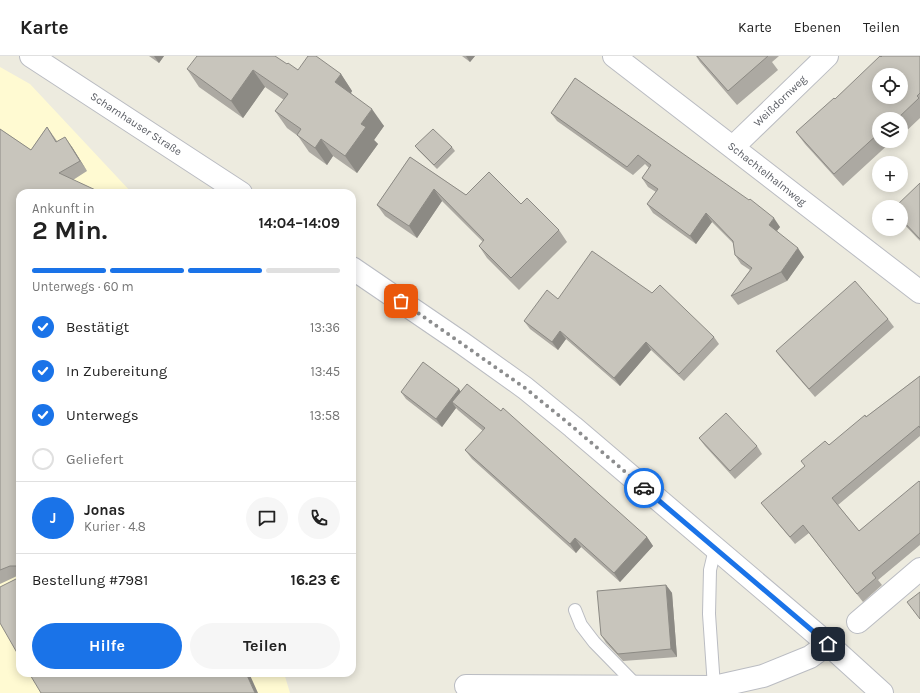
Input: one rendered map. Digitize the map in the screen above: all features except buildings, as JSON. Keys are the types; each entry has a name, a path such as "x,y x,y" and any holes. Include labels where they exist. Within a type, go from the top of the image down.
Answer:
{"street":[{"name":"Scharnhauser Straße","path":"31,56 235,189"},
{"name":"Schachtelhalmweg","path":"614,56 920,292"},
{"name":"Weißdornweg","path":"732,147 826,56"},
{"path":"356,271 525,388 579,432 828,644 882,693"},
{"path":"858,622 920,569"},
{"path":"466,686 714,687 763,676 810,657 828,644"}],"lane":[{"path":"714,687 709,614 710,570 715,549"},
{"path":"575,610 581,625 594,642 638,687"}],"shaded area":[{"path":"0,67 30,84 128,189 16,189 16,677 285,677 290,693 0,693"}],"way so far":[{"path":"401,301 525,388 644,488"}],"route":[{"path":"644,488 828,644"}]}
